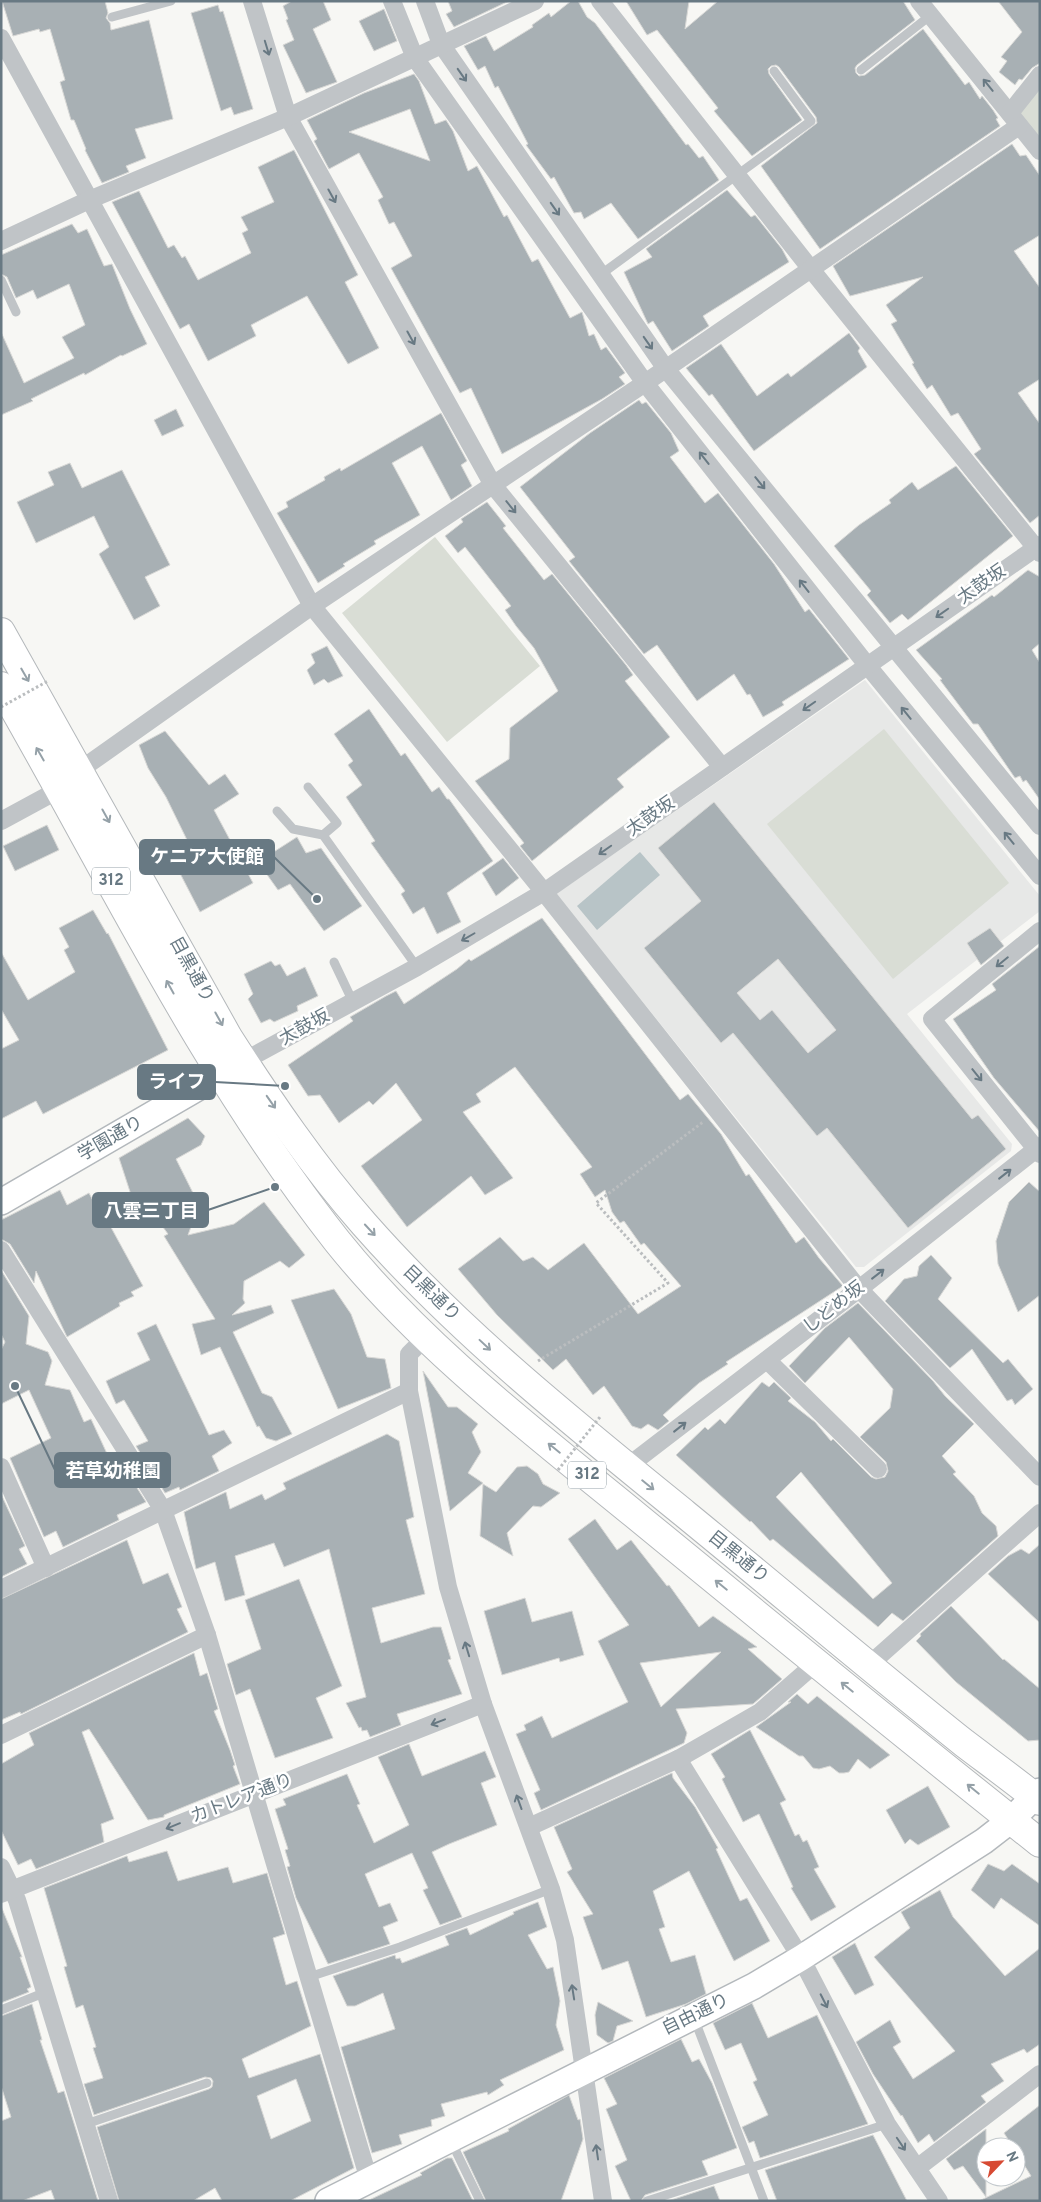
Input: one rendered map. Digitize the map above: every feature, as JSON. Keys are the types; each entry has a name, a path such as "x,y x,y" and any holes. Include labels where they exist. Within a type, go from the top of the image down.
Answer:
{"main road":[{"name":"目黒通り","path":"1,632 244,1061 306,1151 362,1222 404,1268 517,1374 627,1467 964,1742 1038,1796"},
{"name":"目黒通り","path":"1,686 220,1075 282,1166 338,1242 381,1292 426,1337 496,1400 816,1663 1040,1843"},
{"name":"学園通り","path":"1,1202 244,1061"},
{"name":"自由通り","path":"328,2201 693,2015 754,1986 984,1841 1038,1796"}],"street":[{"path":"252,1 288,117 493,485 722,767"},
{"path":"392,1 415,58 645,383 866,665 1040,876"},
{"path":"425,1 441,44 666,369 1040,826"},
{"path":"1,241 90,200 288,117 535,1"},
{"path":"600,1 810,268 1038,549"},
{"path":"919,1 1040,151"},
{"path":"1,38 312,606 544,892 859,1289 1040,1477"},
{"path":"80,770 312,606 666,369 810,268 1015,119 1040,75"},
{"name":"太鼓坂","path":"244,1061 417,967 544,892 866,665 1038,549"},
{"path":"1,821 60,788"},
{"path":"1038,1150 932,1019 1040,931"},
{"name":"しどめ坂","path":"627,1467 1038,1150"},
{"path":"1,1250 163,1510 207,1635 369,2180"},
{"path":"426,1337 409,1354 409,1391 448,1587 484,1704 551,1889 565,1940 603,2201"},
{"path":"767,1360 878,1469"},
{"path":"1,1589 409,1391"},
{"path":"1,1467 46,1568"},
{"path":"869,1665 1040,1514"},
{"path":"1,1735 207,1635"},
{"path":"529,1827 678,1758 760,1712 816,1663"},
{"name":"カトレア通り","path":"7,1892 484,1704"},
{"path":"678,1758 801,1958 887,2124 939,2201"},
{"path":"1,1867 7,1892 46,1992 109,2201"},
{"path":"917,2168 1040,2074"}],"lane":[{"path":"112,17 171,1"},
{"path":"861,70 930,16"},
{"path":"600,275 811,121 774,71"},
{"path":"1,280 16,312"},
{"path":"308,787 337,823 323,835"},
{"path":"278,811 293,830 323,835 417,967"},
{"path":"334,962 353,1002"},
{"path":"309,1978 400,1947 551,1889"},
{"path":"1,2010 46,1992"},
{"path":"693,2015 764,2201"},
{"path":"86,2124 206,2083"},
{"path":"647,2201 887,2124"},
{"path":"449,2139 480,2201"}],"path":[{"path":"1,707 48,681"},
{"path":"517,1374 668,1283 596,1203 717,1111"},
{"path":"558,1470 600,1417"}],"shaded area":[{"path":"1040,77 1040,150 1010,113"},
{"path":"435,537 540,666 447,742 342,613"},
{"path":"865,680 1040,896 1040,911 907,1014 1012,1144 1011,1151 864,1267 856,1267 556,894"},
{"path":"884,729 1009,883 893,979 767,824"},
{"path":"640,852 660,875 597,930 577,906"}],"building":[{"path":"2,1 105,1 108,13 106,18 110,23 111,30 149,20 173,119 135,129 146,158 126,166 129,172 102,183 85,150 74,120 71,120 60,82 65,80 50,29 40,32 39,29 13,36"},
{"path":"292,1 323,1 331,20 313,29 337,82 306,93 283,45 294,40 283,6"},
{"path":"448,1 509,1 454,27 446,14 452,11"},
{"path":"571,1 578,1 587,17 595,23 686,145 688,144 699,158 703,156 719,180 638,239 611,203 584,219 581,212 574,213 554,177 551,179 526,145 528,144 498,86 495,88 485,66 478,70 464,46 486,36 494,51 533,27 532,25 549,13 551,17"},
{"path":"626,1 689,1 685,29 718,1 903,1 915,20 857,65 855,68 856,73 859,76 865,75 923,29 965,85 969,82 980,99 982,96 998,118 996,119 1000,126 820,249 761,166 817,123 816,117 779,67 776,65 771,66 768,69 769,74 802,120 752,156 714,111 718,108 657,30 647,35"},
{"path":"998,1 1040,1 1040,63 1032,68 1022,80 1019,79 1015,85 999,72 1007,61 1001,57 1022,32"},
{"path":"218,5 220,12 223,11 253,109 234,115 231,107 221,111 191,13"},
{"path":"384,9 397,41 374,51 359,21"},
{"path":"414,74 419,81 435,124 446,120 453,131 468,171 477,166 504,217 507,215 532,262 538,259 570,318 582,312 589,336 594,334 601,350 606,347 625,373 619,377 625,384 602,399 502,454 471,388 460,393 391,268 412,256 394,222 389,224 378,200 383,197 359,153 329,169 314,141 317,139 307,120 364,93","holes":["410,109 430,161 349,132"]},
{"path":"1012,144 1020,156 1026,155 1040,176 1040,235 1014,251 1040,288 1040,379 1018,393 1040,424 1040,515 1030,523 974,454 981,449 958,413 951,416 932,385 927,389 891,324 897,321 886,305 923,277 850,296 833,266"},
{"path":"294,150 358,275 345,282 379,348 348,364 307,296 251,325 256,336 208,361 189,324 180,329 112,202 139,191 168,248 174,245 182,258 185,256 198,280 251,253 242,233 248,230 241,217 274,202 258,167"},
{"path":"727,190 751,217 755,215 782,249 789,262 703,316 709,326 672,351 653,321 648,324 624,272 652,257 646,249"},
{"path":"72,224 78,233 87,229 104,266 112,264 130,309 147,344 1,415 1,332 24,383 74,358 62,337 85,325 69,284 37,299 33,290 16,298 7,277 1,274 1,255"},
{"path":"849,333 860,348 858,351 867,367 754,451 712,394 709,396 686,368 721,344 757,396 788,373 791,377"},
{"path":"639,400 642,404 646,402 671,433 679,451 670,457 705,503 718,493 774,564 805,612 809,609 849,659 782,702 784,705 763,717 750,694 747,695 734,674 697,701 657,645 644,654 569,561 575,557 520,487 590,433"},
{"path":"176,409 184,426 162,436 154,420"},
{"path":"441,413 467,461 461,465 472,486 451,500 422,446 392,463 420,515 374,541 376,544 343,564 345,566 318,583 277,513 288,507 286,502 325,480 324,477 340,468 341,471"},
{"path":"70,463 82,488 122,470 170,565 145,577 160,606 134,620 99,554 109,547 94,516 36,543 17,502 54,485 48,472"},
{"path":"956,466 1013,536 908,620 902,614 890,623 867,595 871,591 834,546 859,525 891,503 889,500 912,482 918,490"},
{"path":"487,502 506,526 503,528 544,580 552,574 626,665 633,675 625,681 670,737 617,779 624,787 532,861 520,846 524,843 475,781 509,759 510,728 558,691 534,648 505,610 511,606 465,547 458,553 445,536 463,522 461,519"},
{"path":"1028,570 1040,577 1040,643 1032,650 1040,663 1040,800 1026,780 1023,782 1020,776 1015,778 978,724 973,724 940,680 942,679 916,650 992,595 994,597"},
{"path":"327,646 343,676 328,683 324,679 314,685 307,670 315,663 311,654"},
{"path":"369,709 401,756 405,753 432,792 439,787 447,799 449,799 493,861 447,893 461,922 437,934 424,907 413,914 401,894 405,891 371,843 375,841 346,797 362,785 348,765 353,761 334,734"},
{"path":"165,731 209,785 225,774 239,794 214,810 253,883 200,912 169,852 188,842 166,797 148,768 139,745"},
{"path":"714,802 972,1119 978,1115 1006,1149 908,1228 827,1128 817,1136 733,1033 721,1043 644,948 701,901 658,848","holes":["778,959 836,1030 808,1053 772,1010 760,1020 737,993"]},
{"path":"47,825 59,850 15,871 3,846"},
{"path":"297,837 306,853 321,848 362,906 324,931 290,884 278,890 258,862"},
{"path":"503,858 519,878 496,896 482,873"},
{"path":"93,910 108,933 168,1050 43,1114 36,1101 1,1119 1,1049 19,1040 1,1009 1,952 28,1000 75,972 64,950 69,947 59,928"},
{"path":"542,918 680,1100 688,1094 721,1134 746,1176 749,1174 796,1243 804,1237 843,1286 726,1362 728,1364 699,1383 663,1415 669,1421 658,1430 648,1424 641,1429 632,1426 604,1386 593,1395 566,1359 553,1370 497,1315 458,1269 500,1237 523,1261 533,1257 548,1270 584,1243 638,1314 681,1286 644,1243 641,1245 624,1221 620,1223 612,1212 605,1190 595,1197 580,1174 592,1167 515,1067 476,1094 481,1102 463,1112 513,1178 485,1195 471,1176 407,1227 361,1166 422,1120 396,1083 373,1105 369,1101 339,1123 320,1095 308,1096 288,1065 353,1021 350,1017 386,996 396,991 404,1004 469,959 471,961"},
{"path":"990,928 1004,946 981,965 967,943"},
{"path":"1040,946 1040,1132 994,1078 953,1019 996,990 992,984"},
{"path":"271,961 275,966 280,964 287,976 305,967 318,996 297,1006 298,1011 274,1022 270,1019 261,1023 248,999 253,994 244,974"},
{"path":"188,1118 205,1136 201,1145 176,1159 199,1205 188,1235 234,1224 264,1202 305,1255 289,1268 280,1261 244,1281 243,1299 245,1303 232,1315 271,1305 274,1313 233,1332 262,1393 272,1397 292,1434 276,1441 266,1438 259,1426 257,1427 220,1347 201,1355 192,1324 215,1319 164,1236 168,1234 152,1212 135,1207 119,1158"},
{"path":"1029,1182 1040,1192 1040,1295 1018,1312 998,1264 996,1241 1009,1202"},
{"path":"60,1190 67,1205 89,1193 103,1220 107,1220 143,1286 131,1292 134,1296 119,1303 120,1306 67,1337 36,1271 34,1283 10,1244 1,1239 1,1220"},
{"path":"931,1255 952,1278 938,1299 1003,1363 1008,1359 1033,1389 1015,1405 1012,1399 1007,1401 972,1349 950,1368 885,1301 904,1279 917,1276 919,1266"},
{"path":"1,1270 29,1316 26,1344 48,1352 52,1361 45,1385 70,1390 84,1422 91,1419 109,1458 116,1455 146,1502 117,1515 119,1520 63,1547 56,1531 44,1537 10,1458 51,1438 29,1390 1,1404 1,1350 5,1342 1,1334"},
{"path":"334,1289 351,1314 367,1357 385,1359 391,1388 338,1409 291,1300"},
{"path":"858,1303 945,1396 974,1424 942,1456 956,1472 953,1474 974,1496 982,1513 996,1526 998,1536 903,1621 892,1613 878,1627 773,1539 770,1541 751,1521 676,1455 705,1427 708,1430 720,1419 725,1424 762,1382 769,1387 774,1382 791,1398 788,1401 815,1422 831,1441 833,1439 871,1477 876,1479 885,1477 888,1471 886,1462 860,1437 890,1408 893,1389 849,1337 805,1383 789,1366 825,1328","holes":["801,1472 892,1583 873,1599 776,1497"]},
{"path":"156,1324 209,1435 224,1430 232,1443 212,1456 219,1471 180,1490 179,1487 165,1493 136,1446 148,1441 124,1400 116,1404 106,1381 150,1360 137,1333"},
{"path":"423,1371 448,1407 457,1407 478,1424 472,1432 481,1452 468,1473 483,1483 450,1511"},
{"path":"387,1434 399,1441 414,1517 406,1520 425,1594 372,1608 381,1643 433,1627 441,1627 451,1659 448,1660 462,1694 397,1714 401,1725 370,1737 367,1730 362,1731 361,1727 359,1728 346,1703 366,1697 329,1549 284,1567 274,1543 235,1556 245,1595 225,1601 215,1562 196,1569 184,1512 226,1492 230,1509 262,1494 265,1500 286,1489 283,1483"},
{"path":"527,1466 538,1474 543,1484 560,1493 541,1507 533,1506 507,1533 513,1556 480,1536 483,1484 496,1492 517,1467"},
{"path":"1,1494 25,1546 19,1549 27,1564 1,1577"},
{"path":"595,1519 617,1550 631,1540 667,1586 669,1585 699,1627 713,1616 757,1647 748,1649 782,1679 753,1704 676,1709 687,1733 684,1743 541,1810 534,1793 540,1790 516,1734 526,1730 524,1725 542,1716 552,1738 628,1702 598,1641 629,1625 568,1539","holes":["721,1652 661,1707 640,1663"]},
{"path":"127,1540 143,1584 168,1573 182,1607 177,1609 188,1632 21,1714 20,1712 1,1720 1,1599"},
{"path":"1040,1544 1040,1623 988,1574 1008,1556 1021,1549 1029,1554"},
{"path":"299,1579 342,1686 316,1698 333,1738 275,1758 250,1689 236,1695 227,1664 261,1649 245,1600"},
{"path":"525,1598 532,1622 572,1611 584,1655 560,1662 559,1658 502,1675 484,1611"},
{"path":"951,1606 1003,1660 1040,1689 1040,1740 1028,1741 956,1682 916,1641 921,1636 920,1634"},
{"path":"194,1653 200,1676 207,1673 218,1709 214,1711 230,1750 235,1765 233,1766 240,1784 164,1815 164,1817 148,1820 89,1729 82,1732 114,1819 101,1824 104,1842 36,1869 31,1859 18,1865 1,1830 1,1764 34,1745 29,1733"},
{"path":"797,1694 808,1704 817,1696 890,1755 870,1769 858,1759 849,1772 844,1773 839,1773 830,1766 819,1769 813,1768 803,1756 799,1756 756,1727 791,1702 788,1702"},
{"path":"750,1730 786,1800 780,1803 795,1836 799,1834 803,1842 807,1840 819,1867 814,1869 836,1907 811,1921 791,1888 793,1887 759,1814 743,1822 722,1779 725,1777 711,1754"},
{"path":"409,1744 422,1776 485,1751 496,1777 481,1783 497,1825 432,1852 462,1917 440,1925 423,1890 428,1888 412,1853 365,1874 379,1907 390,1903 398,1921 383,1927 390,1944 328,1964 296,1898 287,1867 290,1866 285,1850 288,1849 275,1809 286,1805 283,1799 347,1774 360,1804 357,1805 374,1843 409,1825 378,1757"},
{"path":"672,1773 673,1778 695,1807 718,1848 716,1849 740,1901 747,1898 770,1941 734,1961 689,1871 653,1891 665,1927 659,1929 671,1962 695,1955 706,1994 686,2004 646,2017 628,1961 602,1970 583,1917 593,1914 567,1872 572,1869 554,1827"},
{"path":"928,1786 950,1827 918,1845 910,1839 905,1844 886,1810"},
{"path":"167,1851 178,1881 228,1867 233,1883 267,1873 285,1934 273,1938 286,1985 297,1981 311,2026 242,2059 249,2078 320,2054 354,2168 290,2201 222,2201 215,2188 193,2201 119,2201 97,2127 209,2089 212,2087 213,2081 211,2078 205,2077 94,2115 84,2084 103,2078 93,2048 96,2047 83,2005 76,2008 64,1967 67,1966 44,1888 127,1856 129,1862","holes":["296,2079 311,2121 271,2139 257,2096"]},
{"path":"988,1864 1004,1871 1012,1864 1040,1884 1040,1926 1001,1898 994,1909 971,1890"},
{"path":"940,1890 953,1917 1005,1976 1040,1948 1040,2044 1027,2053 1024,2049 991,2064 1004,2081 981,2096 986,2102 934,2142 929,2134 918,2143 902,2115 873,2074 856,2042 890,2020 901,2042 893,2047 913,2079 955,2051 874,1957 910,1928 901,1912"},
{"path":"538,1902 547,1927 528,1935 547,1969 553,1967 560,2001 556,2025 564,2050 500,2080 504,2085 488,2095 487,2092 441,2104 445,2116 431,2120 432,2126 399,2135 402,2144 372,2153 341,2047 395,2029 383,1993 355,2006 347,2006 333,1976 395,1955 396,1959 400,1958 402,1963 449,1945 445,1936 467,1928 470,1935 514,1914 513,1912"},
{"path":"1,1906 22,1957 20,1957 31,1987 27,1989 29,1992 1,2003"},
{"path":"855,1943 874,1985 855,1995 832,1957"},
{"path":"598,2002 633,2021 617,2026 613,2041 608,2043 597,2035 595,2015"},
{"path":"752,2003 768,2038 817,2015 868,2124 760,2158 754,2141 749,2143 742,2127 768,2115 753,2082 757,2080 741,2043 725,2050 713,2023"},
{"path":"32,2004 42,2040 40,2040 58,2093 64,2091 98,2201 55,2201 51,2190 22,2201 1,2201 1,2121 11,2117 1,2086 1,2016"},
{"path":"681,2039 692,2062 699,2059 712,2083 737,2148 702,2161 708,2175 645,2195 641,2201 631,2201 615,2166 627,2160 606,2109 617,2104 604,2078"},
{"path":"569,2095 578,2120 580,2119 583,2139 561,2201 486,2201 463,2152 509,2131 508,2129"},
{"path":"1040,2105 1040,2201 979,2201 1008,2187 1026,2187 1026,2178 1031,2176 1026,2168 1026,2137 1007,2137 1004,2133"},
{"path":"986,2129 986,2137 976,2137 976,2184 963,2166 954,2170 946,2159"},
{"path":"873,2135 907,2201 777,2201 765,2170"},
{"path":"447,2158 452,2158 473,2201 367,2201 422,2175 420,2173"},
{"path":"714,2186 720,2201 668,2201"},
{"path":"979,2187 986,2187 986,2197"}],"place":[{"name":"ケニア大使館","path":"317,899"},
{"name":"ライフ","path":"285,1086"},
{"name":"八雲三丁目","path":"275,1187"},
{"name":"若草幼稚園","path":"15,1386"}]}
